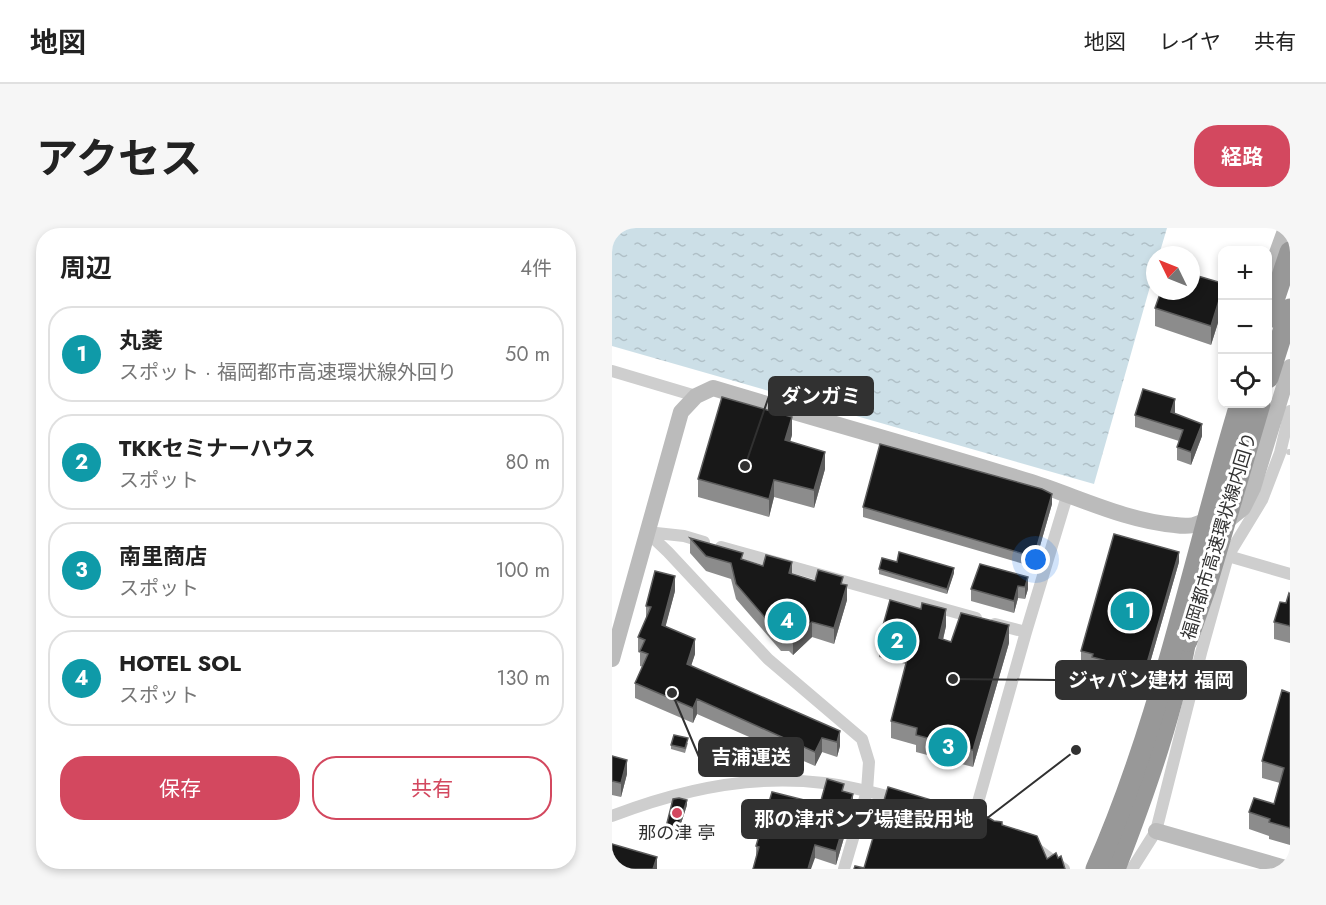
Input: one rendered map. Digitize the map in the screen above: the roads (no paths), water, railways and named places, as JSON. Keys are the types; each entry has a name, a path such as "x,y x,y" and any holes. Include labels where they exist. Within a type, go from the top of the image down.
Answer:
{"highway":[{"path":"1272,306 1290,252"},
{"path":"1272,365 1290,309"},
{"path":"1098,869 1135,773 1158,703 1239,408"},
{"name":"福岡都市高速環状線内回り","path":"1098,869 1141,776 1206,587 1259,408"},
{"path":"1115,869 1138,811 1184,656 1199,567 1201,541"},
{"path":"1115,869 1139,809 1165,732 1186,644"}],"street":[{"path":"1272,267 1286,228"},
{"path":"1099,507 1124,519 1183,533 1214,532 1243,508 1253,488 1290,367"},
{"path":"612,371 696,396"},
{"path":"612,659 681,412 696,396 712,388 1034,483 1099,507 1174,525 1194,526 1209,518 1230,408"},
{"path":"1132,869 1156,831 1228,556 1262,500 1290,411"},
{"path":"1275,464 1290,452"},
{"path":"974,820 1026,632 1067,496"},
{"path":"647,532 684,536 1026,632"},
{"path":"647,532 768,659 862,740 869,762 867,791 844,869"},
{"path":"1228,556 1290,574"},
{"path":"612,816 652,801 724,785 774,780 825,783 867,791 993,826"},
{"path":"1156,831 1289,869"},
{"path":"1019,837 1064,869"}],"water":[{"path":"612,228 1167,228 1162,246 1146,246 1146,300 1094,484 612,346"}],"place":[{"name":"ダンガミ","path":"745,466"},
{"name":"丸菱","path":"1130,611"},
{"name":"HOTEL SOL","path":"787,621"},
{"name":"TKKセミナーハウス","path":"897,641"},
{"name":"ジャパン建材 福岡","path":"953,679"},
{"name":"吉浦運送","path":"672,693"},
{"name":"南里商店","path":"948,747"},
{"name":"那の津ポンプ場建設用地","path":"1076,750"},
{"name":"那の津 亭","path":"677,813"}]}
